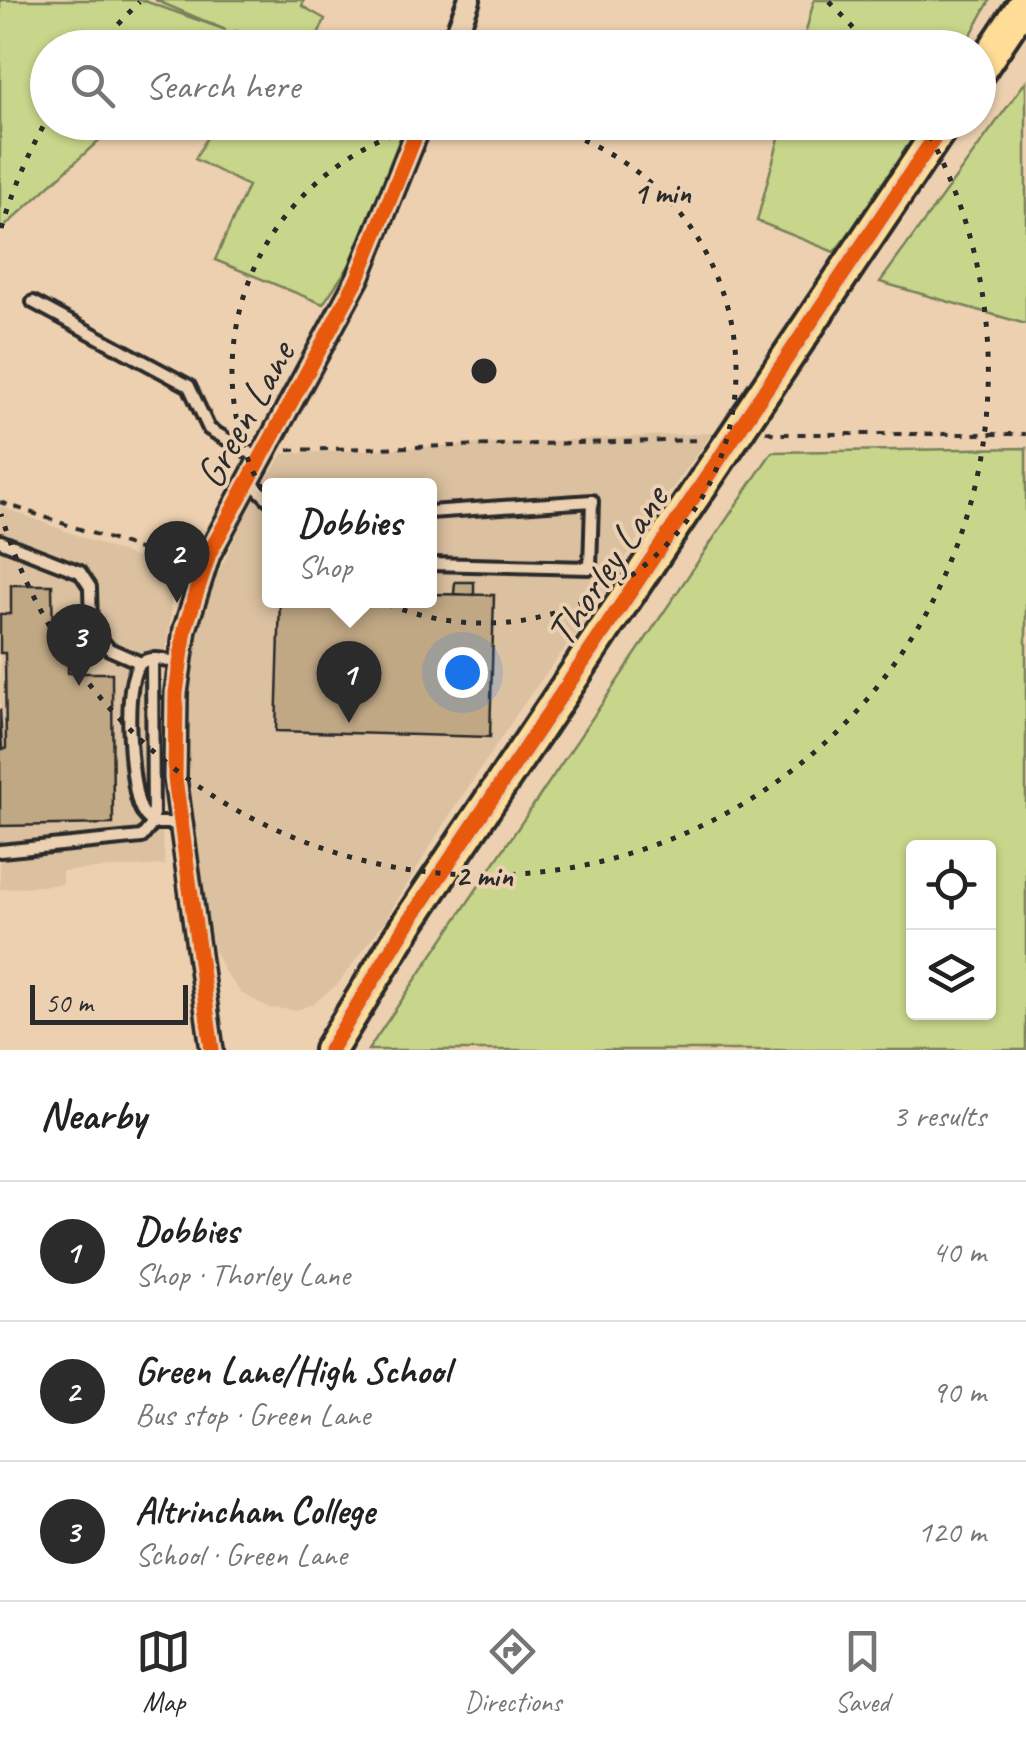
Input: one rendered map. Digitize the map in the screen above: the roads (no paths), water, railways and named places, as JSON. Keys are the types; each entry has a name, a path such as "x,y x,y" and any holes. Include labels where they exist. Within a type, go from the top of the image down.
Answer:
{"main road":[{"path":"996,46 1026,2"},
{"name":"Thorley Lane","path":"330,1050 408,923 934,140"}],"street":[{"path":"458,30 469,0"},
{"name":"Green Lane","path":"212,1050 179,823 174,746 179,664 188,616 202,571 248,478 358,278 415,140"}],"lane":[{"path":"33,302 189,386 209,429 261,455"},
{"path":"248,478 262,493"},
{"path":"437,511 592,501 590,568 437,564"},
{"path":"0,541 80,572 90,587 91,628 110,649 141,664"},
{"path":"0,852 142,837 153,823 152,658"},
{"path":"179,664 152,658 141,664 130,692 132,766 138,803 153,823 179,823"}],"place":[{"name":"Green Lane/High School","path":"177,603"},
{"name":"Altrincham College","path":"79,686"},
{"name":"Dobbies","path":"349,723"}]}
